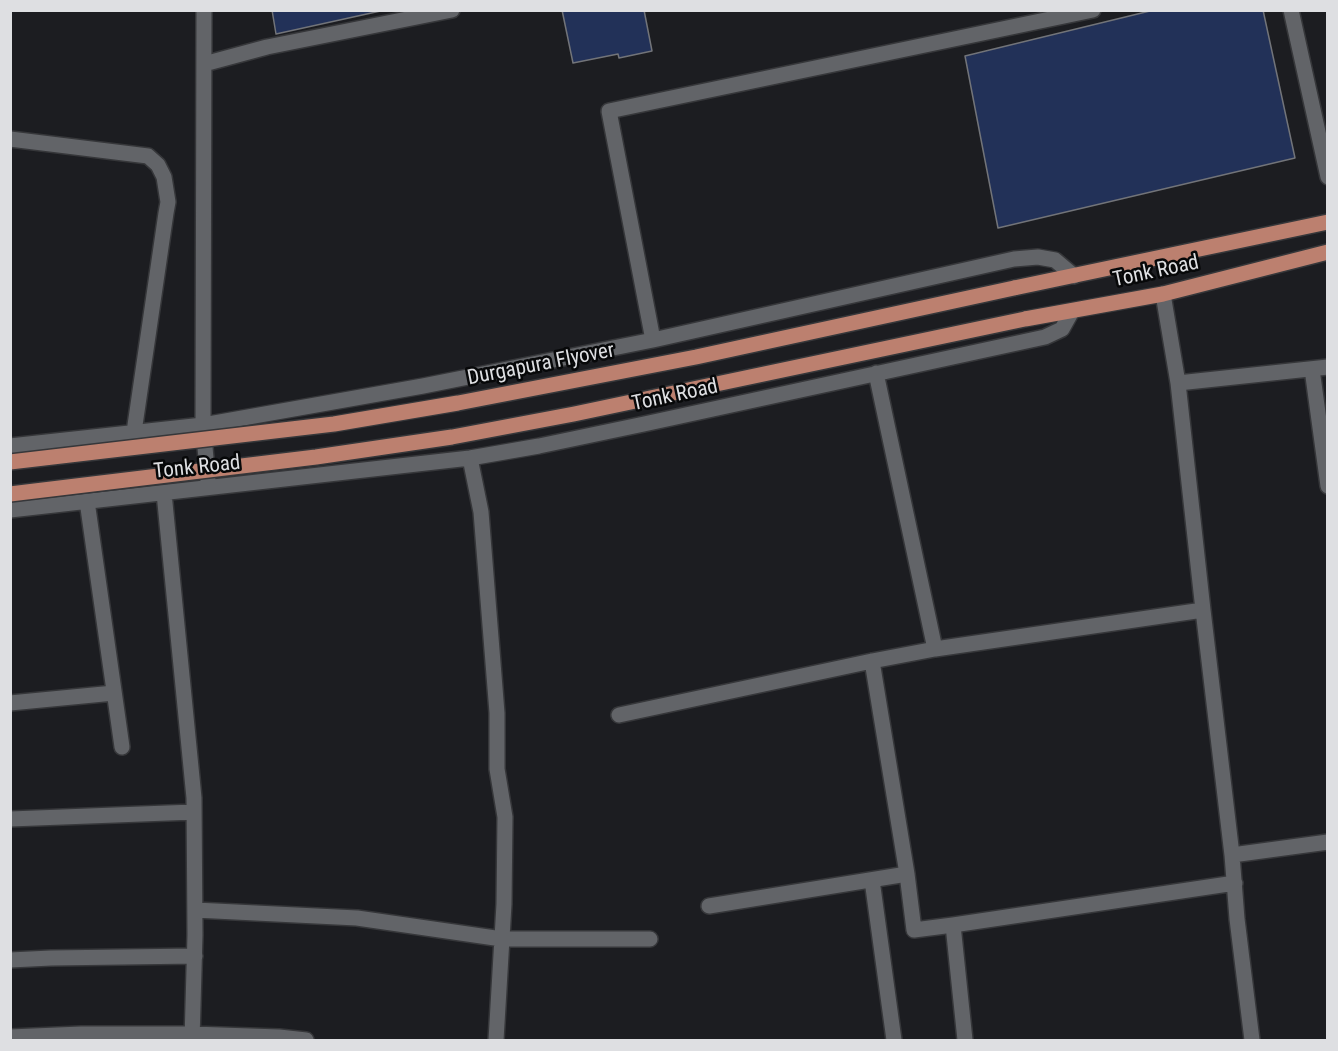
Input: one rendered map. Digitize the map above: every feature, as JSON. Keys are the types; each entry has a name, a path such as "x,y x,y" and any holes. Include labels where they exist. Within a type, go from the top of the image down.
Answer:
{"main road":[{"name":"Durgapura Flyover","path":"10,462 356,420 469,400 696,357 1328,222"},
{"name":"Tonk Road","path":"1072,311 1163,294 1328,252"},
{"path":"10,494 316,457 452,437 1072,311"}],"street":[{"path":"204,10 203,425 209,488"},
{"path":"204,64 267,47 452,10"},
{"path":"653,340 609,111 1093,10"},
{"path":"1291,10 1328,177"},
{"path":"10,139 148,156 158,165 164,177 168,202 134,432"},
{"name":"Tonk Road","path":"10,446 203,425 423,386 653,340 1014,259 1038,257 1055,260 1074,276"},
{"path":"1163,294 1179,383 1252,1041"},
{"name":"Tonk Road","path":"10,510 470,458 539,446 1045,337 1062,329 1072,311"},
{"path":"1179,383 1328,367"},
{"path":"1312,369 1328,486"},
{"path":"876,373 935,649"},
{"path":"470,458 481,512 497,713 497,769 505,816 504,904 496,1041"},
{"path":"164,493 194,798 195,956 192,1037"},
{"path":"87,501 122,747"},
{"path":"619,715 935,649 1203,610"},
{"path":"872,661 914,930 953,926 1235,882"},
{"path":"10,703 114,693"},
{"path":"10,819 194,812"},
{"path":"1232,855 1328,842"},
{"path":"709,906 907,874"},
{"path":"872,880 894,1041"},
{"path":"195,910 357,918 502,939 650,939"},
{"path":"953,926 965,1041"},
{"path":"10,960 195,956"},
{"path":"10,1037 81,1034 279,1038 306,1041"}],"building":[{"path":"272,10 385,10 276,34"},
{"path":"562,10 644,10 652,51 619,58 618,54 573,63"},
{"path":"1154,10 1263,10 1295,158 998,228 965,56"}]}
